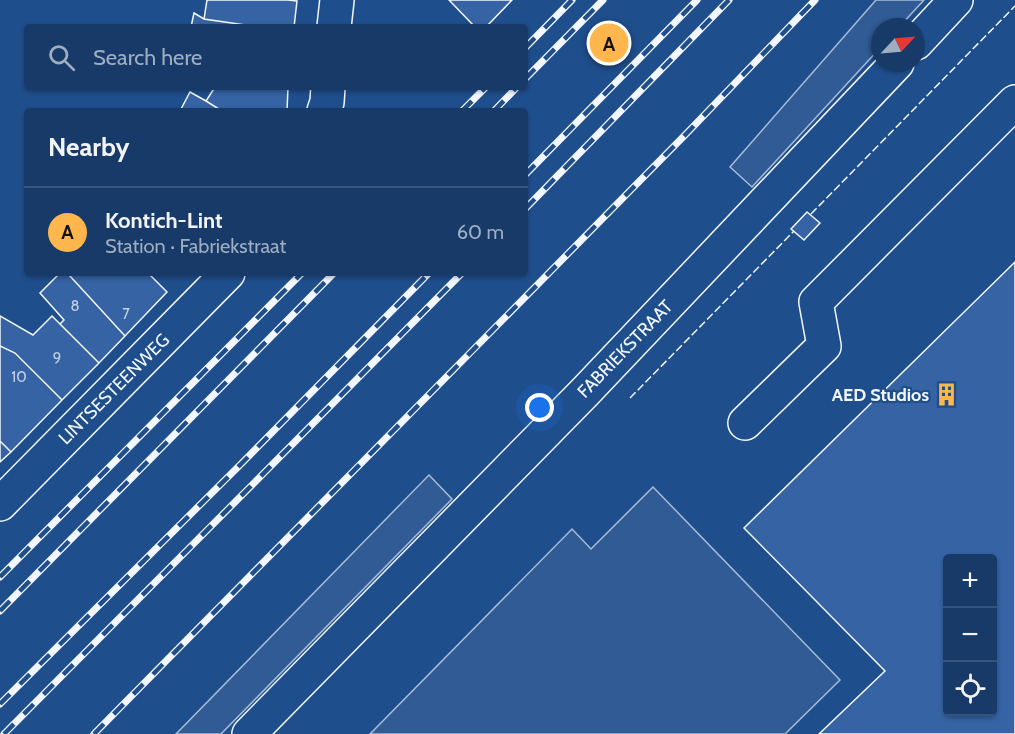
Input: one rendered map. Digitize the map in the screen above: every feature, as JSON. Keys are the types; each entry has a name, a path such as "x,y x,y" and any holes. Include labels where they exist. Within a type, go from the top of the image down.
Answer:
{"street":[{"path":"334,24 337,0"},
{"path":"925,33 956,0"},
{"name":"FABRIEKSTRAAT","path":"264,729 888,72"},
{"path":"325,108 328,90"},
{"path":"745,423 824,346 816,302 1015,102"},
{"name":"LINTSESTEENWEG","path":"0,504 225,276"}],"shaded area":[{"path":"876,0 924,0 907,18 871,18 871,58 752,187 730,167"},
{"path":"429,475 452,499 221,734 176,734"},
{"path":"653,487 840,680 785,734 370,734 572,529 591,549"}],"building":[{"path":"207,0 297,1 294,24 239,24 204,19"},
{"path":"449,0 512,0 489,24 472,24"},
{"path":"194,13 204,19 239,24 192,24"},
{"path":"213,90 288,90 287,108 217,108 206,101"},
{"path":"190,92 217,108 182,108"},
{"path":"807,212 820,223 804,240 791,229"},
{"name":"AED Studios","path":"1015,262 1015,734 819,734 885,671 744,528"},
{"path":"57,276 70,276 125,336 99,363 60,324 64,320 40,293"},
{"path":"70,276 151,276 167,292 125,336"},
{"path":"0,316 33,335 52,316 99,363 62,400 15,353 0,346"},
{"path":"0,346 15,353 62,400 11,452 0,441"},
{"path":"0,441 11,452 0,462"}],"railway":[{"path":"528,45 572,0"},
{"path":"528,76 603,0"},
{"path":"528,172 697,0"},
{"path":"528,206 729,0"},
{"path":"94,734 687,133 815,0"},
{"path":"465,108 483,90"},
{"path":"497,108 514,90"},
{"path":"0,577 299,276"},
{"path":"0,611 331,276"},
{"path":"0,704 426,276"},
{"path":"4,734 459,276"}],"fence":[{"path":"811,214 1015,6"},
{"path":"630,398 794,231"}],"place":[{"name":"Kontich-Lint","path":"609,43"},
{"name":"AED Studios","path":"947,395"}]}
